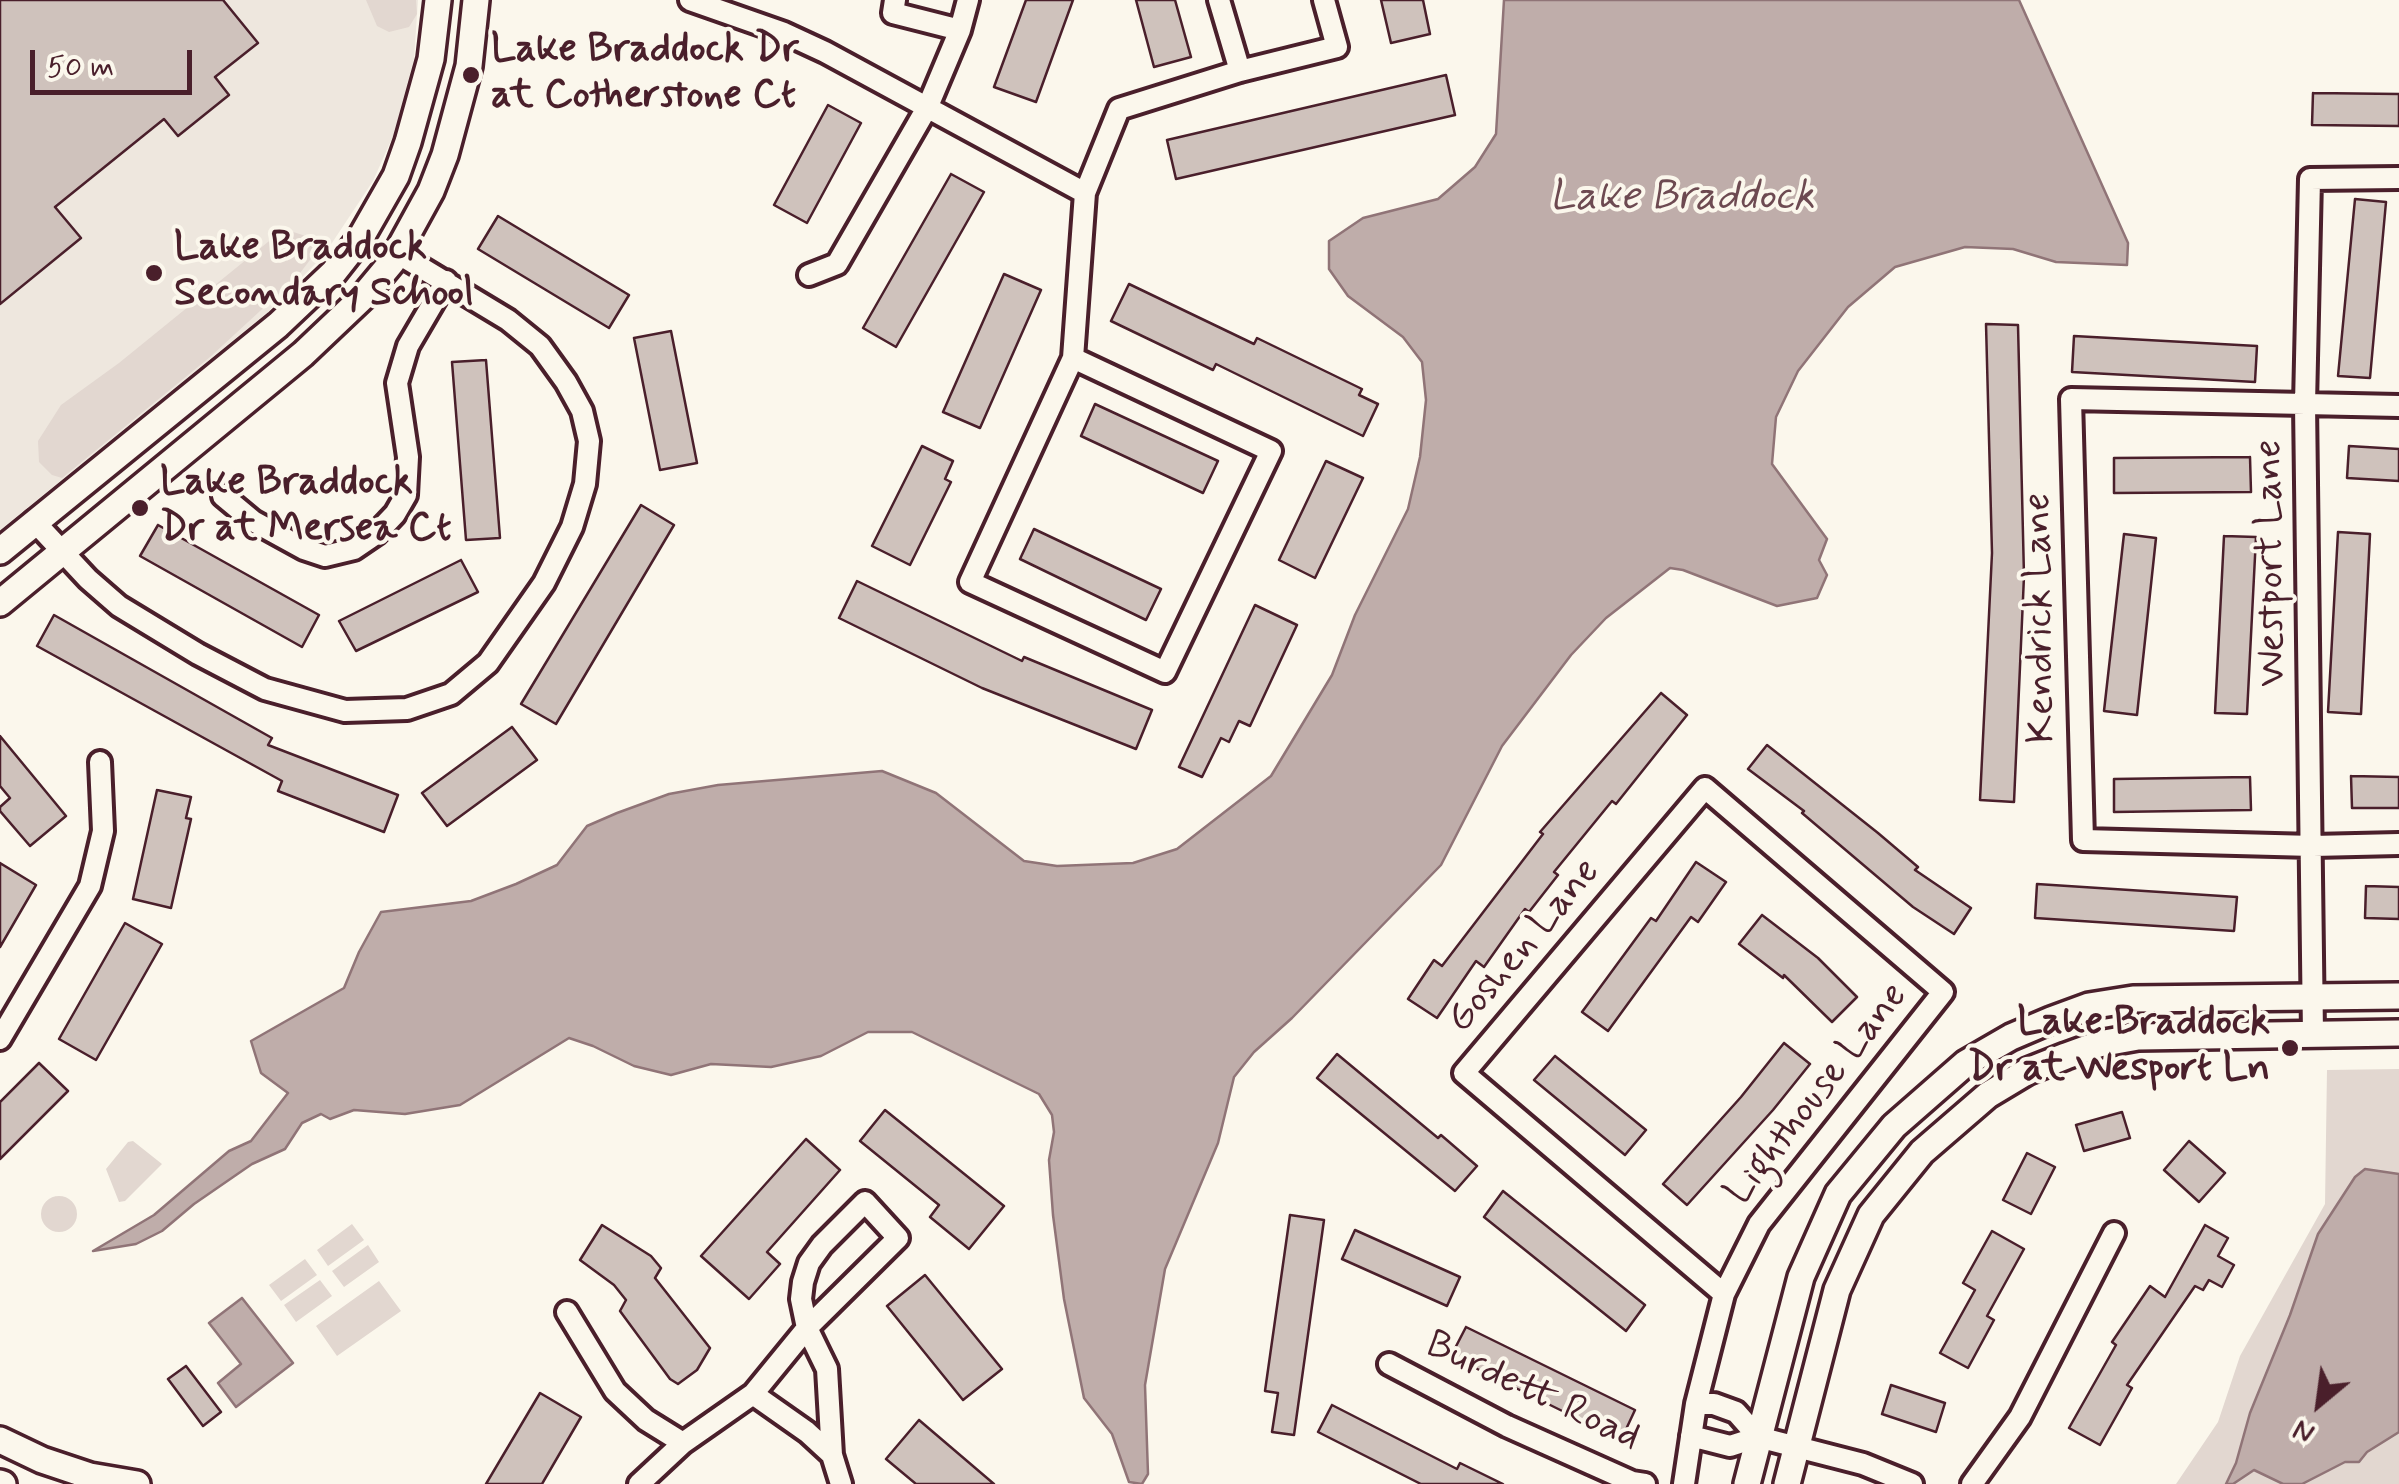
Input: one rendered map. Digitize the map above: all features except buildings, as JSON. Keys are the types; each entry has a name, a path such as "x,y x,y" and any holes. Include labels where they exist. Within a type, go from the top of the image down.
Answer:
{"street":[{"path":"0,551 278,324 334,272 360,239 396,176 431,59 438,0"},
{"path":"0,604 303,354 362,298 397,252 431,191 445,155 469,66 476,0"},
{"path":"690,0 784,33 1085,192"},
{"path":"895,0 893,13 960,30"},
{"path":"809,275 836,264 928,106 960,30 968,0"},
{"path":"1219,0 1240,71"},
{"path":"1072,358 1271,451 1165,672 970,582 1072,358 1085,192 1118,109 1240,71 1336,48 1324,0"},
{"name":"Westport Lane","path":"2313,1034 2305,404 2310,179 2399,178"},
{"path":"34,521 119,606 266,689 345,711 408,710 451,694 488,663 544,583 572,527 585,484 589,442 582,411 540,346 508,320 397,252"},
{"path":"223,496 253,521 325,556 354,550 376,534 396,514 406,496 408,458 397,383 408,346 446,281"},
{"name":"Kendrick Lane","path":"2305,404 2071,399 2083,840 2313,846"},
{"path":"2305,404 2399,406"},
{"path":"0,1039 90,886 102,831 100,762"},
{"name":"Lighthouse Lane","path":"1684,1484 1696,1404 1724,1294 1758,1224 1942,992 1705,788"},
{"name":"Goshen Lane","path":"1705,788 1464,1073 1724,1294"},
{"path":"2313,846 2399,844"},
{"path":"1747,1484 1801,1277 1838,1194 1894,1126 1966,1063 2010,1037 2089,1006 2149,998 2399,996"},
{"path":"1787,1484 1830,1316 1871,1215 1894,1183 1951,1124 1988,1094 2028,1072 2099,1044 2181,1035 2399,1033"},
{"path":"639,1484 683,1443 754,1394 807,1328 898,1238 865,1202 809,1263 801,1298 807,1328 827,1370 832,1456 841,1484"},
{"path":"1972,1484 2020,1417 2114,1233"},
{"path":"567,1312 614,1392 646,1420 683,1443"},
{"name":"Burdett Road","path":"1389,1364 1508,1426 1644,1484"},
{"path":"754,1394 807,1432 832,1456"},
{"path":"1696,1404 1714,1404 1736,1412 1758,1437"},
{"path":"1691,1436 1730,1446 1758,1437 1863,1464 1912,1484"},
{"path":"0,1440 89,1480 137,1484"}],"shaded area":[{"name":"Lake Braddock Secondary School","path":"0,0 418,0 414,59 393,136 373,181 324,255 269,311 0,530"},
{"path":"366,0 416,0 417,14 409,27 389,32 377,26"},
{"path":"284,229 312,238 316,252 297,277 210,357 62,478 52,475 39,462 38,441 61,405"},
{"path":"2399,1069 2399,1484 2176,1484 2218,1422 2240,1356 2325,1204 2327,1070"},
{"path":"133,1141 162,1164 125,1201 119,1202 106,1169"},
{"path":"59,1196 72,1201 77,1214 72,1227 59,1232 46,1227 41,1214 46,1201"},
{"path":"352,1224 364,1240 328,1266 317,1250"},
{"path":"368,1245 379,1262 344,1287 332,1271"},
{"path":"305,1259 317,1275 281,1301 269,1285"},
{"path":"320,1280 332,1296 296,1322 284,1305"},
{"path":"379,1281 401,1311 337,1356 316,1326"}],"water":[{"name":"Lake Braddock","path":"1504,0 2019,0 2128,243 2127,265 2056,262 2013,249 1965,247 1895,267 1848,307 1798,371 1776,417 1772,464 1827,539 1819,560 1827,575 1817,598 1777,606 1670,568 1606,618 1571,655 1502,746 1441,865 1254,1052 1234,1077 1218,1143 1165,1269 1145,1385 1148,1474 1142,1484 1129,1482 1112,1434 1084,1398 1064,1299 1053,1215 1049,1160 1054,1132 1052,1115 1039,1094 912,1032 868,1032 821,1056 771,1067 711,1064 671,1075 634,1066 569,1038 460,1105 405,1114 354,1110 330,1119 321,1114 302,1123 285,1149 252,1164 162,1231 136,1244 93,1251 154,1215 229,1151 251,1141 288,1093 261,1073 251,1041 344,988 381,912 471,901 516,884 557,865 587,826 617,813 669,794 718,785 882,771 936,793 1024,861 1057,866 1133,863 1177,849 1271,776 1332,675 1355,615 1408,509 1420,457 1426,400 1422,362 1403,337 1348,296 1329,269 1329,241 1363,218 1438,199 1475,167 1496,134"},
{"path":"2365,1169 2399,1174 2399,1432 2367,1452 2359,1462 2345,1462 2302,1484 2283,1484 2254,1470 2233,1484 2226,1484 2318,1234 2355,1177"},
{"path":"242,1298 293,1363 236,1407 218,1383 241,1364 209,1323"}],"place":[{"name":"Lake Braddock Dr at Cotherstone Ct","path":"471,75"},
{"name":"Lake Braddock Secondary School","path":"154,273"},
{"name":"Lake Braddock Dr at Mersea Ct","path":"140,508"},
{"name":"Lake Braddock Dr at Wesport Ln","path":"2290,1048"}]}
